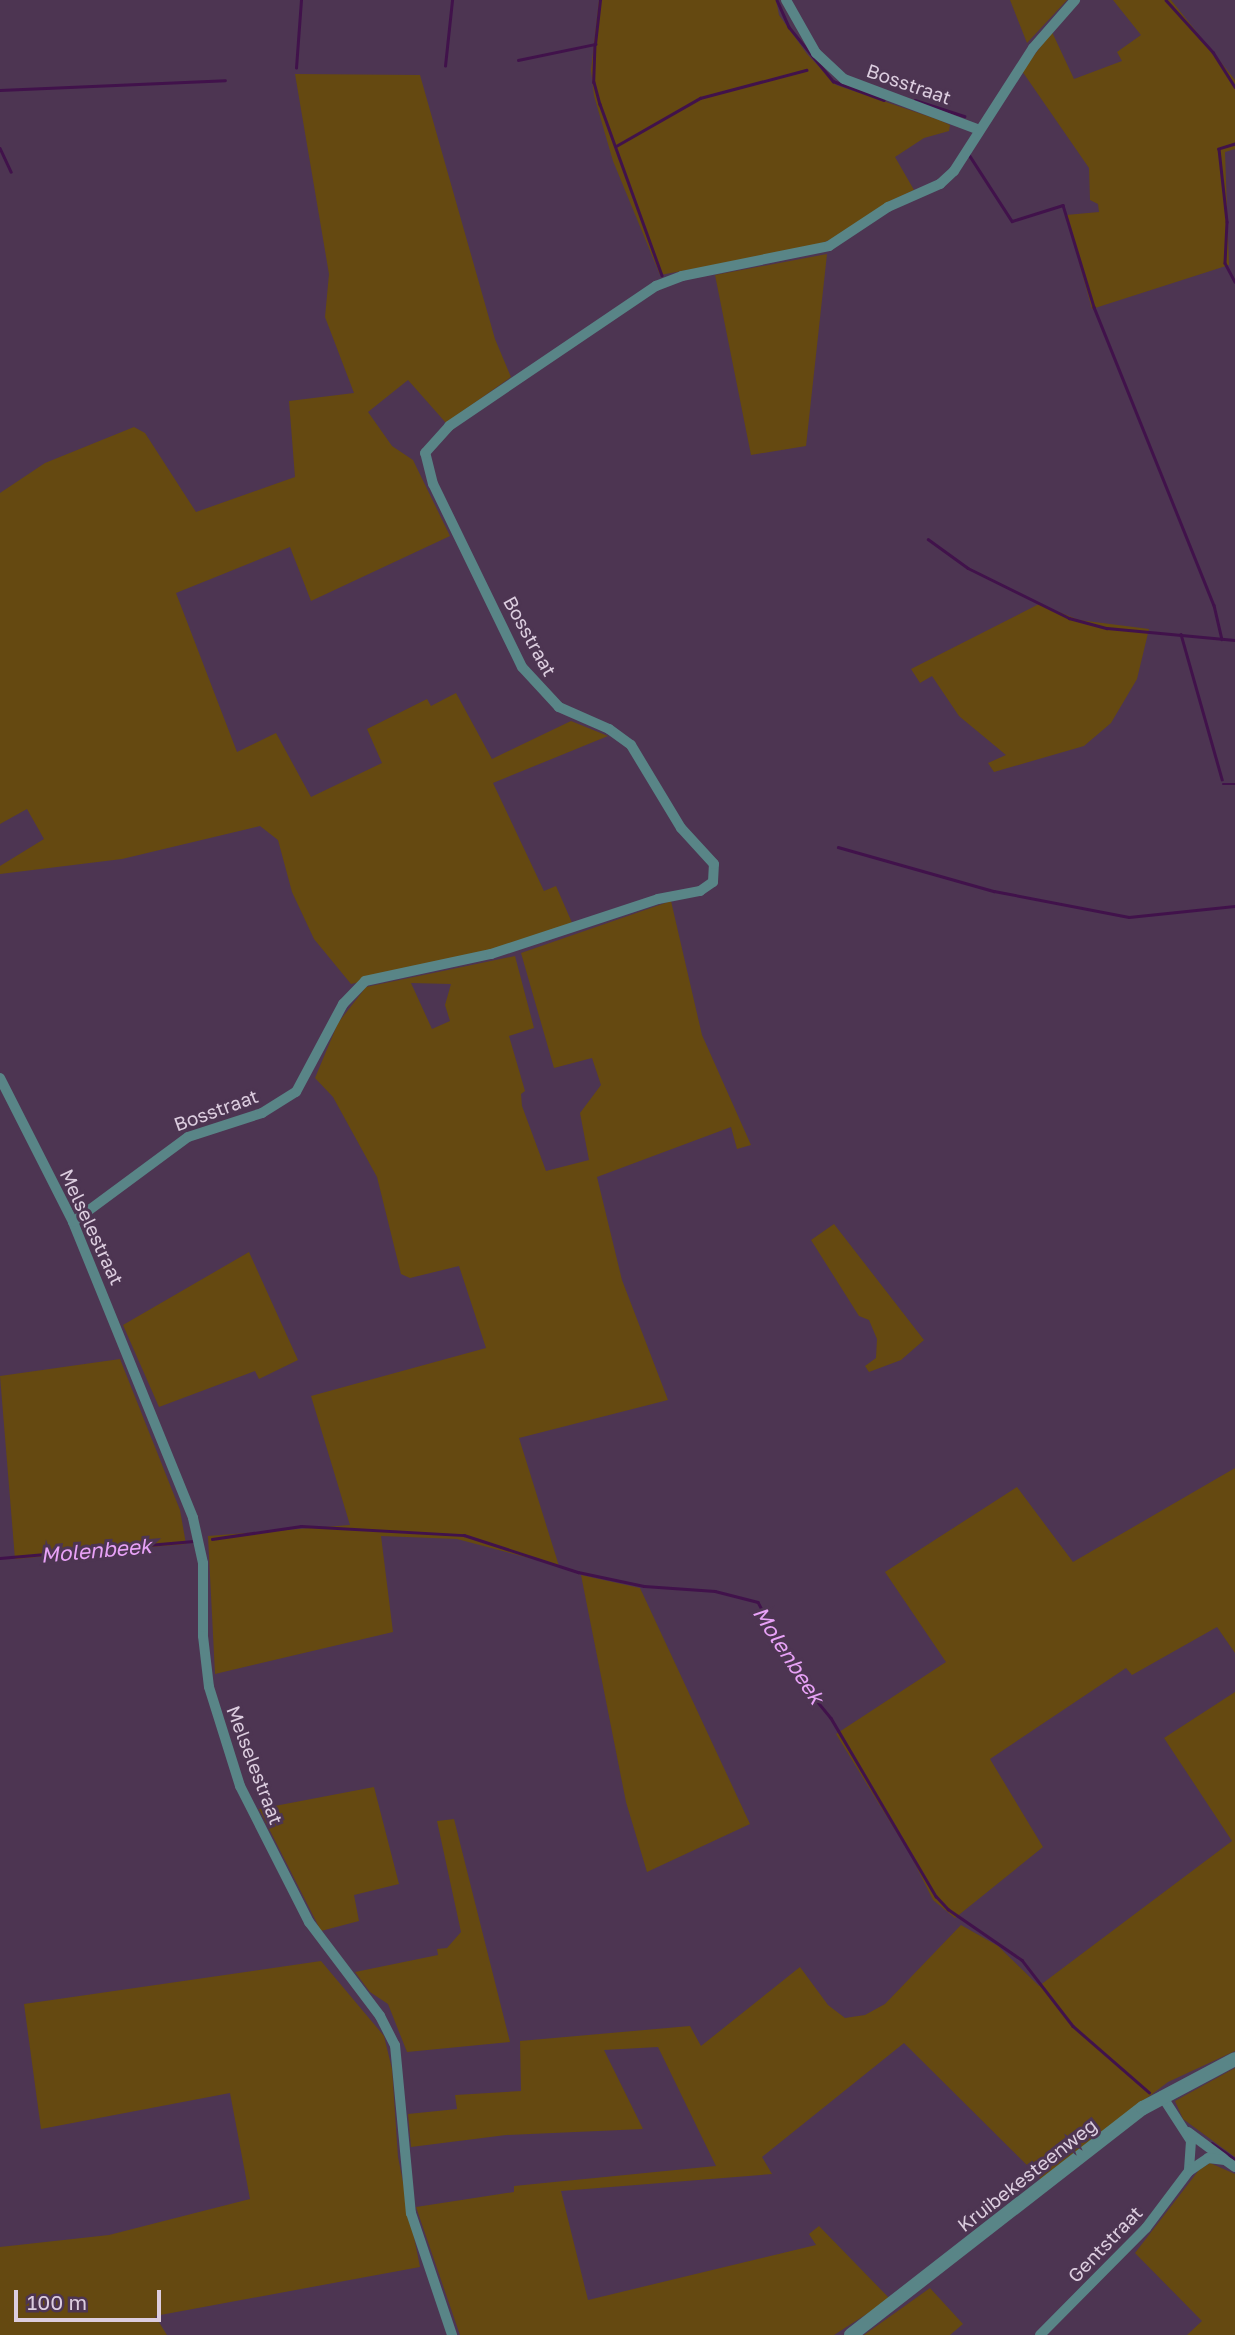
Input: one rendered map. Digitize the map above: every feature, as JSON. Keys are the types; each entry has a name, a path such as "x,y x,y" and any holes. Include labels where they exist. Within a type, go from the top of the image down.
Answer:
{"street":[{"name":"Bosstraat","path":"786,0 816,53 844,79 977,130"},
{"name":"Bosstraat","path":"73,1222 177,1142 277,1107 296,1093 343,1004 365,981 491,954 657,899 700,891 713,882 714,863 681,828 631,745 620,735 559,707 522,667 433,484 425,453 449,426 656,286 682,276 829,246 888,206 940,184 954,171 977,130 1033,48 1075,0"},
{"name":"Melselestraat","path":"0,1078 73,1222 193,1518 203,1563 203,1636 209,1687 240,1786 309,1922 380,2016 395,2045 411,2213 452,2335"},
{"name":"Kruibekesteenweg","path":"851,2335 1162,2096 1235,2059"},
{"path":"1162,2096 1187,2130 1235,2167"},
{"path":"1187,2130 1192,2155 1189,2171"},
{"path":"1189,2171 1208,2158 1225,2160"},
{"name":"Gentstraat","path":"1040,2335 1146,2228 1189,2171"}],"shaded area":[{"path":"599,0 776,0 779,15 807,54 836,85 939,120 950,125 949,131 924,138 895,157 914,190 886,203 841,235 813,247 660,275 613,161 594,96 591,70"},
{"path":"1010,0 1067,0 1027,43"},
{"path":"1113,0 1171,0 1235,80 1235,149 1225,152 1229,265 1092,309 1066,215 1099,212 1098,204 1090,200 1089,168 1022,71 1052,32 1074,79 1122,61 1117,52 1141,35"},
{"path":"295,74 420,75 495,339 511,377 446,423 408,380 368,412 392,446 413,460 450,536 311,601 290,547 176,593 237,752 276,733 311,797 382,763 367,729 427,699 431,706 456,693 492,759 571,721 608,736 493,783 544,891 556,886 573,925 515,946 351,984 314,939 292,892 278,840 260,826 122,859 0,874 0,866 44,839 27,809 0,824 0,493 45,463 134,427 145,433 196,512 295,477 289,401 354,393 325,317 329,274"},
{"path":"827,254 806,446 751,455 715,275"},
{"path":"1039,604 1079,620 1149,629 1137,679 1111,723 1084,746 994,772 988,763 1006,755 959,716 932,676 920,683 911,669"},
{"path":"671,901 702,1035 751,1145 737,1149 731,1127 597,1177 622,1280 668,1400 519,1438 559,1566 457,1539 381,1536 393,1632 215,1674 208,1536 350,1525 311,1396 486,1348 459,1266 410,1278 401,1274 377,1177 333,1097 315,1078 338,1023 366,987 515,956 534,1028 509,1036 525,1091 521,1094 522,1106 546,1171 589,1160 580,1113 601,1085 592,1058 554,1068 521,953","holes":["411,983 451,984 445,1005 450,1021 432,1029"]},
{"path":"834,1224 924,1340 901,1360 869,1372 865,1366 876,1358 877,1339 869,1320 859,1316 811,1240"},
{"path":"249,1252 298,1360 259,1379 255,1371 159,1407 123,1325"},
{"path":"120,1359 180,1510 186,1544 15,1559 0,1376"},
{"path":"1235,1468 1235,1653 1217,1627 1132,1675 1126,1668 990,1759 1043,1847 955,1918 933,1900 911,1856 836,1734 946,1662 885,1572 1017,1487 1073,1562"},
{"path":"581,1575 640,1588 750,1824 647,1872 626,1802"},
{"path":"1235,1692 1235,2051 1168,2082 1041,2179 904,2043 762,2157 772,2174 561,2191 588,2300 816,2245 809,2234 819,2226 890,2299 834,2335 460,2335 416,2207 514,2192 514,2186 716,2166 658,2047 604,2050 643,2129 506,2135 411,2147 408,2114 457,2109 455,2095 521,2091 520,2041 690,2026 701,2046 800,1967 828,2005 845,2018 865,2015 885,2004 961,1925 998,1946 1039,1986 1232,1841 1164,1738"},
{"path":"374,1787 399,1884 354,1895 359,1921 321,1931 259,1809"},
{"path":"454,1819 510,2042 407,2052 388,2004 370,1992 355,1972 438,1955 437,1949 447,1948 461,1932 437,1821"},
{"path":"321,1961 384,2036 392,2069 398,2157 420,2267 155,2316 167,2335 0,2335 0,2247 109,2235 250,2199 230,2093 41,2129 24,2004"},
{"path":"1235,2068 1235,2157 1183,2119 1175,2101"},
{"path":"1210,2163 1235,2174 1235,2335 1187,2335 1202,2321 1135,2253 1199,2170"},
{"path":"930,2288 963,2324 950,2335 864,2335"}],"waterway":[{"path":"296,68 301,0"},
{"path":"445,66 452,0"},
{"path":"518,60 595,44 600,0"},
{"path":"777,0 789,27 833,81 884,100"},
{"path":"1166,0 1213,52 1235,87"},
{"path":"595,44 594,82 600,104 662,275"},
{"path":"616,146 700,98 806,70"},
{"path":"0,90 225,80"},
{"path":"915,100 964,116"},
{"path":"1235,144 1219,149 1227,222 1225,263 1235,282"},
{"path":"0,148 11,172"},
{"path":"968,153 1012,221 1063,205 1094,307 1214,605 1222,639"},
{"path":"928,539 968,568 1069,618 1107,628 1235,640"},
{"path":"1181,634 1222,779"},
{"path":"1223,784 1235,784"},
{"path":"838,847 994,891 1129,917 1235,906"},
{"name":"Molenbeek","path":"212,1539 301,1526 464,1535 578,1572 644,1586 715,1591 758,1602 799,1679 831,1718 936,1896 948,1909 1022,1960 1073,2026 1149,2092"},
{"name":"Molenbeek","path":"0,1558 193,1541"},
{"name":"Molenbeek","path":"1212,2143 1235,2159"}]}
